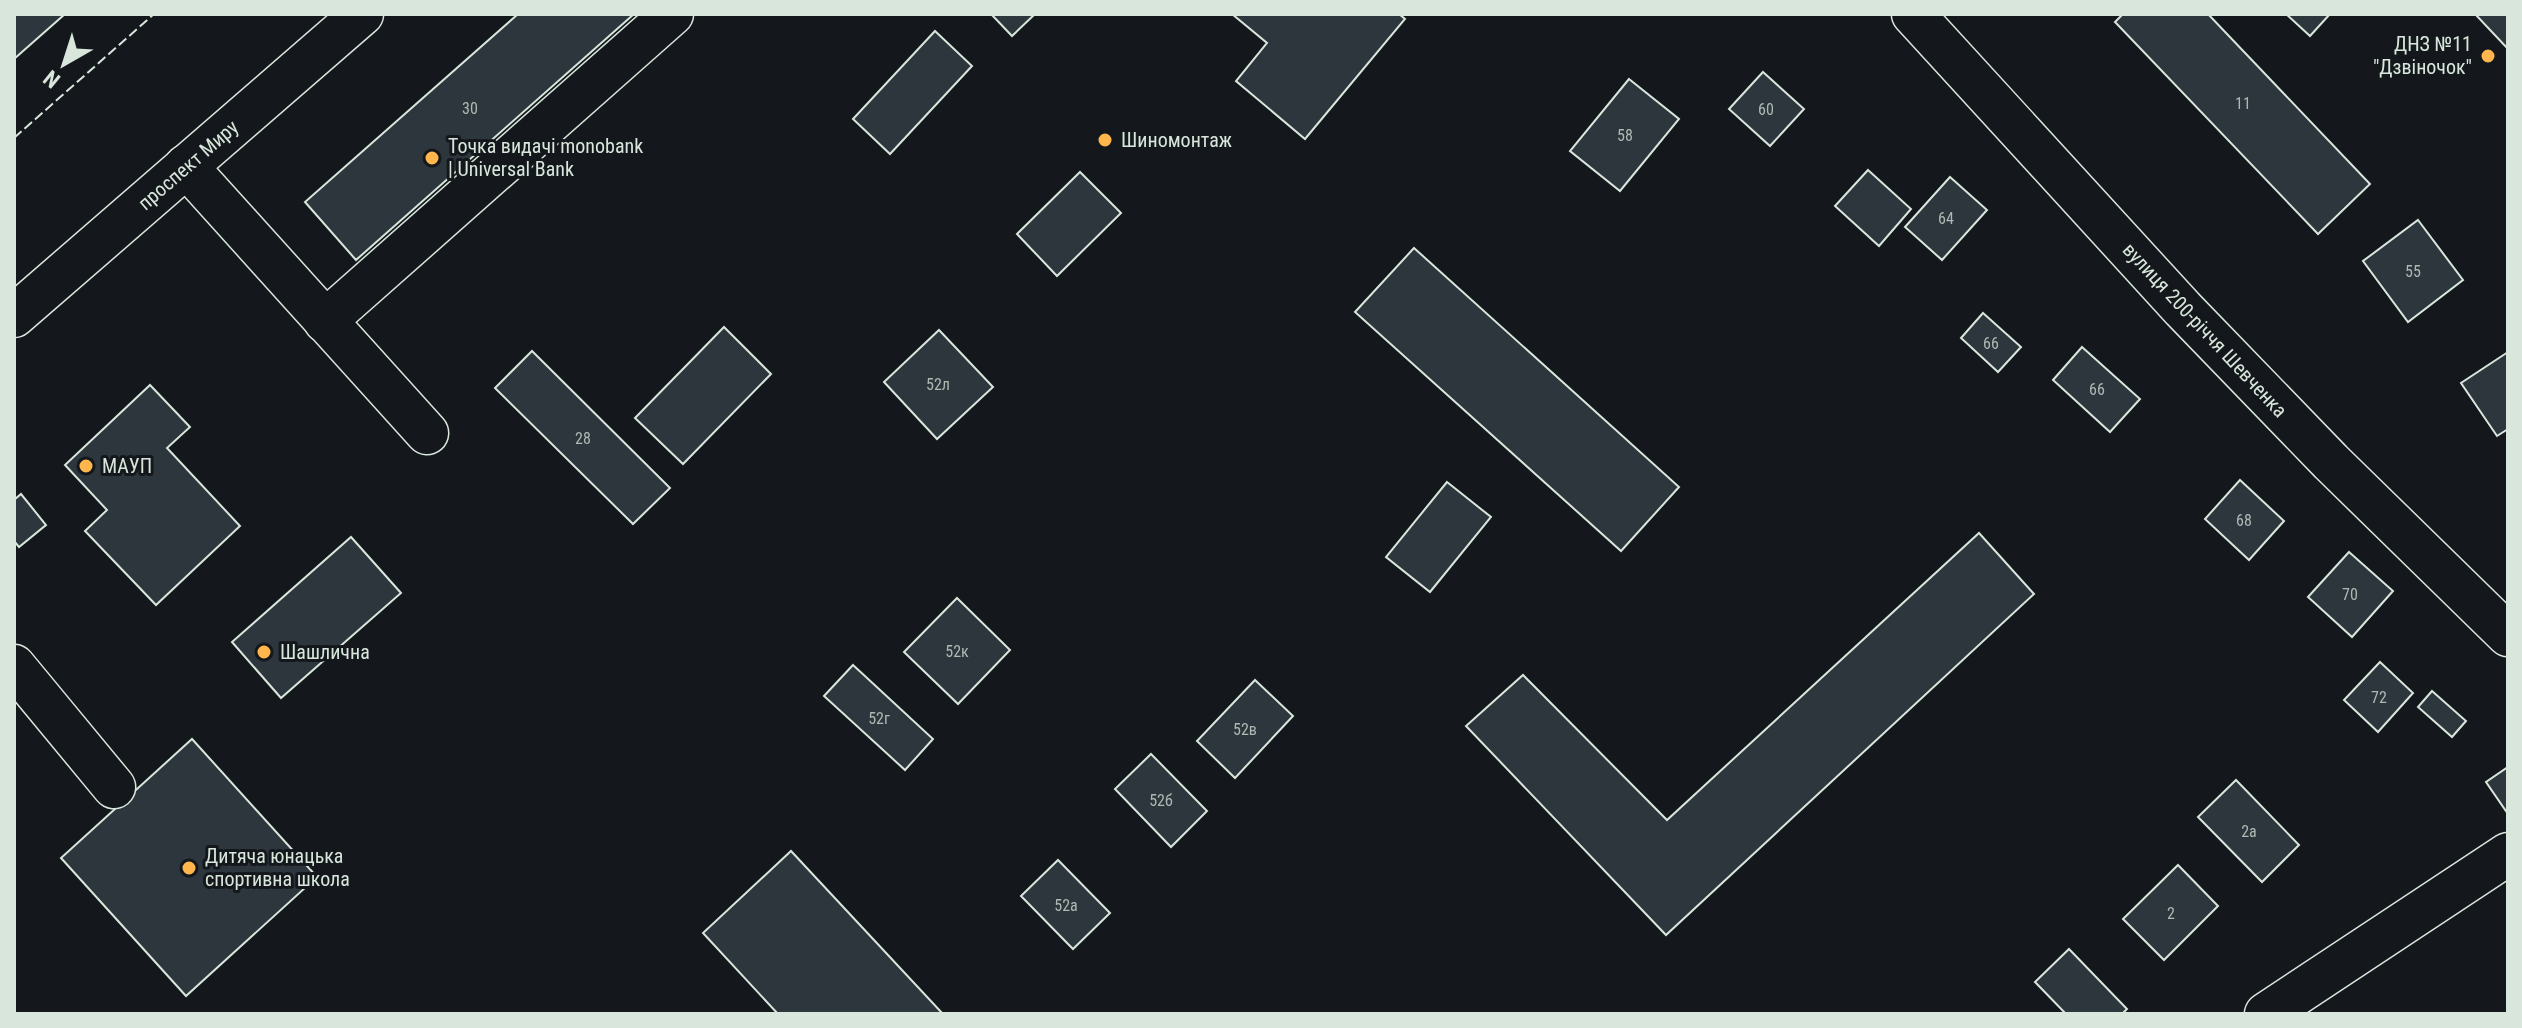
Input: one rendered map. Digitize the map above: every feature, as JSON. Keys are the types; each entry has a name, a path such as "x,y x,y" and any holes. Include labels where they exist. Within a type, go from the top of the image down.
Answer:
{"street":[{"name":"проспект Миру","path":"14,316 362,14"},
{"path":"325,321 672,14"},
{"name":"вулиця 200-річчя Шевченка","path":"1913,14 2183,309 2331,462 2508,635"},
{"path":"186,166 427,433"},
{"path":"14,666 114,787"},
{"path":"2266,1014 2508,854"}],"building":[{"path":"14,14 65,14 14,59"},
{"path":"518,14 634,14 356,260 305,202"},
{"path":"991,14 1035,14 1012,36"},
{"path":"1232,14 1399,14 1405,19 1305,139 1236,81 1267,43"},
{"path":"2123,14 2208,14 2370,184 2318,234 2115,22"},
{"path":"2286,14 2330,14 2310,36"},
{"path":"2475,14 2508,14 2508,49"},
{"path":"935,31 972,66 890,154 853,119"},
{"path":"1763,72 1804,109 1770,146 1729,109"},
{"path":"1629,79 1679,119 1620,191 1570,151"},
{"path":"1868,170 1911,209 1879,246 1835,206"},
{"path":"1080,172 1121,213 1057,276 1017,234"},
{"path":"1950,177 1987,210 1942,260 1905,227"},
{"path":"2418,220 2463,280 2408,322 2363,261"},
{"path":"1414,248 1679,487 1621,551 1355,312"},
{"path":"1983,313 2021,347 1998,372 1961,338"},
{"path":"724,327 771,374 683,464 635,418"},
{"path":"939,330 993,387 937,439 884,382"},
{"path":"2082,347 2140,399 2110,432 2053,380"},
{"path":"532,351 670,488 633,524 495,388"},
{"path":"2508,352 2508,429 2497,436 2461,383"},
{"path":"150,385 190,427 167,448 240,526 156,605 85,531 107,510 65,465"},
{"path":"2240,480 2284,521 2249,560 2205,519"},
{"path":"1447,482 1491,517 1430,592 1386,557"},
{"path":"21,494 46,525 19,547 14,541 14,500"},
{"path":"1979,533 2034,594 1666,935 1466,726 1523,675 1667,820"},
{"path":"351,537 401,593 281,698 232,642"},
{"path":"2349,552 2393,591 2352,637 2308,597"},
{"path":"957,598 1010,650 958,704 904,652"},
{"path":"2380,662 2413,693 2378,732 2344,700"},
{"path":"853,665 933,739 905,770 824,696"},
{"path":"1255,680 1293,716 1235,778 1197,741"},
{"path":"2432,691 2466,721 2452,737 2418,707"},
{"name":"Дитяча юнацька спортивна школа","path":"192,739 317,877 186,996 61,858"},
{"path":"1151,754 1207,811 1171,847 1115,789"},
{"path":"2508,767 2508,814 2486,782"},
{"path":"2236,780 2299,845 2262,882 2198,817"},
{"path":"791,851 943,1014 778,1014 703,933"},
{"path":"1058,860 1110,913 1073,949 1021,896"},
{"path":"2178,865 2218,906 2164,960 2123,919"},
{"path":"2069,949 2127,1009 2122,1014 2066,1014 2035,982"}],"fence":[{"path":"14,138 154,14"}],"place":[{"name":"ДНЗ №11 \"Дзвіночок\"","path":"2488,56"},
{"name":"Шиномонтаж","path":"1105,140"},
{"name":"Точка видачі monobank | Universal Bank","path":"432,158"},
{"name":"МАУП","path":"86,466"},
{"name":"Шашлична","path":"264,652"},
{"name":"Дитяча юнацька спортивна школа","path":"189,868"}]}
